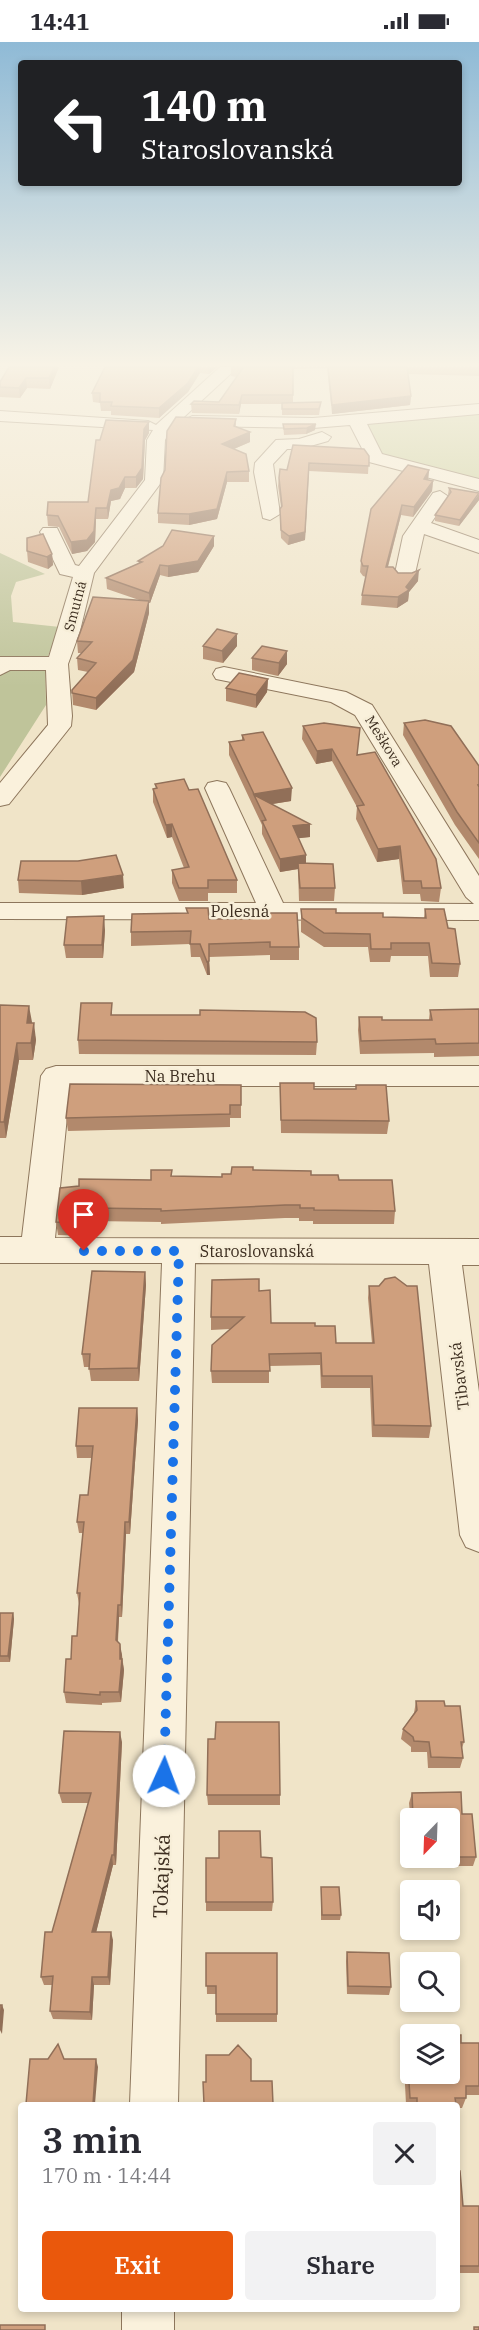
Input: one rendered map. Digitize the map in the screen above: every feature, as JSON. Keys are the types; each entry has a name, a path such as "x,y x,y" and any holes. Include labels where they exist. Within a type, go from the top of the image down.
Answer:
{"street":[{"name":"Smutná","path":"0,799 53,736 61,716 57,664 69,631 84,573 154,480 154,474"},
{"path":"263,474 270,514"},
{"path":"436,474 479,485"},
{"path":"404,578 413,536 418,525 440,497"},
{"path":"418,525 479,547"},
{"path":"50,532 67,570 84,573"},
{"path":"0,668 4,663 16,661 57,664"},
{"name":"Meškova","path":"224,674 338,698 364,710 479,897"},
{"path":"217,788 273,911"},
{"name":"Polesná","path":"0,911 479,912"},
{"name":"Na Brehu","path":"37,1250 56,1076 479,1076"},
{"name":"Staroslovanská","path":"0,1250 479,1252"},
{"name":"Tokajská","path":"154,2102 179,1251"},
{"name":"Tibavská","path":"444,1252 479,1535"},
{"path":"148,2312 148,2330"}],"green space":[{"path":"436,474 479,474 479,485"},
{"path":"0,553 45,574 16,582 11,596 13,622 60,627 45,663 46,705 0,777"}],"building":[{"path":"92,474 138,474 136,477 125,477 119,488 111,490 107,508 96,508 94,531 87,540 71,542 58,516 47,515 48,502 88,502"},
{"path":"163,474 227,474 217,509 189,514 158,513"},
{"path":"279,474 308,474 305,532 289,536 281,530 280,509 282,506"},
{"path":"401,474 427,474 424,479 433,481 414,507 402,505 386,567 393,567 398,573 412,573 419,570 406,587 409,590 398,597 362,595 368,566 363,566 361,561 371,509"},
{"path":"449,488 479,493 460,520 435,515 451,492"},
{"path":"172,530 214,536 198,561 168,566 160,565 149,593 106,578 142,562 138,561 163,546"},
{"path":"43,534 52,554 47,557 27,551 27,538"},
{"path":"93,597 149,601 133,660 96,698 72,693 72,690 96,663 77,658 92,642 77,641"},
{"path":"217,629 237,634 222,651 203,646"},
{"path":"262,646 287,651 279,663 252,658"},
{"path":"239,673 268,679 256,695 226,688"},
{"path":"425,720 451,726 479,766 479,843 457,812 404,723"},
{"path":"324,723 360,728 357,755 375,752 436,859 441,888 422,888 421,881 404,881 400,846 378,849 357,806 364,805 332,749 317,751 303,726"},
{"path":"263,732 292,788 254,794 229,742 244,740 242,735"},
{"path":"184,779 189,790 198,789 237,880 208,880 208,888 179,888 172,870 189,867 172,824 166,825 153,789 157,788 155,784"},
{"path":"254,795 310,824 293,826 306,855 280,859 262,821 266,820"},
{"path":"116,855 123,875 81,881 18,880 21,861 78,861"},
{"path":"298,863 333,864 335,888 300,888"},
{"path":"186,908 208,908 209,919 252,919 252,913 297,913 299,947 270,947 270,942 209,944 209,961 207,962 200,944 190,944 191,931 131,932 132,914 188,913"},
{"path":"301,909 336,909 336,913 383,913 383,917 426,918 425,909 444,909 448,928 455,929 460,964 432,963 429,943 391,943 391,949 371,949 370,934 324,933 302,918"},
{"path":"104,916 102,945 64,945 67,917"},
{"path":"81,1003 112,1003 111,1015 200,1015 200,1010 305,1012 316,1018 317,1042 78,1040"},
{"path":"0,1005 29,1006 27,1023 34,1023 31,1043 17,1043 4,1122 0,1122"},
{"path":"479,1009 479,1043 436,1044 435,1039 361,1041 359,1017 382,1017 382,1020 432,1020 430,1010"},
{"path":"280,1083 314,1083 314,1089 356,1089 356,1085 386,1085 389,1121 281,1120"},
{"path":"70,1084 241,1085 241,1105 230,1105 230,1114 66,1118"},
{"path":"232,1167 253,1167 253,1170 311,1171 311,1175 338,1175 339,1180 392,1180 395,1211 314,1210 314,1208 300,1208 300,1205 161,1211 161,1209 92,1208 91,1223 56,1222 60,1188 79,1186 79,1179 151,1180 151,1170 172,1170 171,1176 222,1177 222,1174 231,1174"},
{"path":"92,1271 145,1272 138,1368 89,1369 90,1354 82,1354"},
{"path":"395,1277 407,1286 417,1286 431,1426 374,1425 372,1376 322,1376 321,1353 269,1354 270,1371 211,1371 212,1345 244,1317 211,1317 212,1280 259,1279 259,1291 270,1290 271,1323 315,1323 315,1326 335,1326 336,1343 374,1343 369,1286 379,1286 385,1279"},
{"path":"79,1408 137,1408 129,1522 125,1522 121,1605 118,1605 116,1640 120,1644 120,1659 122,1659 119,1692 100,1692 100,1695 64,1692 66,1659 71,1659 72,1636 77,1636 80,1593 77,1593 84,1522 77,1522 80,1495 88,1495 93,1446 76,1446"},
{"path":"0,1613 13,1613 8,1656 0,1656"},
{"path":"416,1701 444,1701 445,1706 460,1706 464,1742 461,1742 463,1758 431,1757 429,1742 414,1741 413,1737 403,1729 417,1710"},
{"path":"216,1722 279,1722 280,1795 207,1795 208,1739 215,1739"},
{"path":"64,1731 120,1732 114,1855 112,1855 92,1932 111,1932 108,1977 92,1977 90,2012 50,2011 53,1976 41,1977 45,1932 52,1932 91,1793 59,1793"},
{"path":"461,1792 462,1814 472,1814 476,1857 460,1857 460,1808 413,1808 412,1793"},
{"path":"219,1831 260,1831 261,1857 272,1858 273,1902 206,1902 206,1858 219,1858"},
{"path":"321,1887 339,1887 341,1915 322,1915"},
{"path":"347,1952 389,1953 391,1987 348,1986"},
{"path":"206,1953 277,1953 277,2014 216,2014 216,1986 206,1986"},
{"path":"0,2005 2,2005 0,2030"},
{"path":"460,2035 461,2043 479,2043 479,2086 466,2086 466,2098 455,2098 456,2102 417,2102 417,2098 410,2098 409,2084 460,2084"},
{"path":"58,2044 64,2059 96,2059 93,2102 26,2102 30,2059 48,2059"},
{"path":"238,2045 251,2059 251,2081 272,2081 273,2102 204,2102 206,2055 229,2055"},
{"path":"460,2171 463,2206 479,2206 479,2266 460,2266"},
{"path":"0,2325 45,2325 45,2330 0,2330"}],"route":[{"path":"84,1251 179,1251 164,1776"}]}
